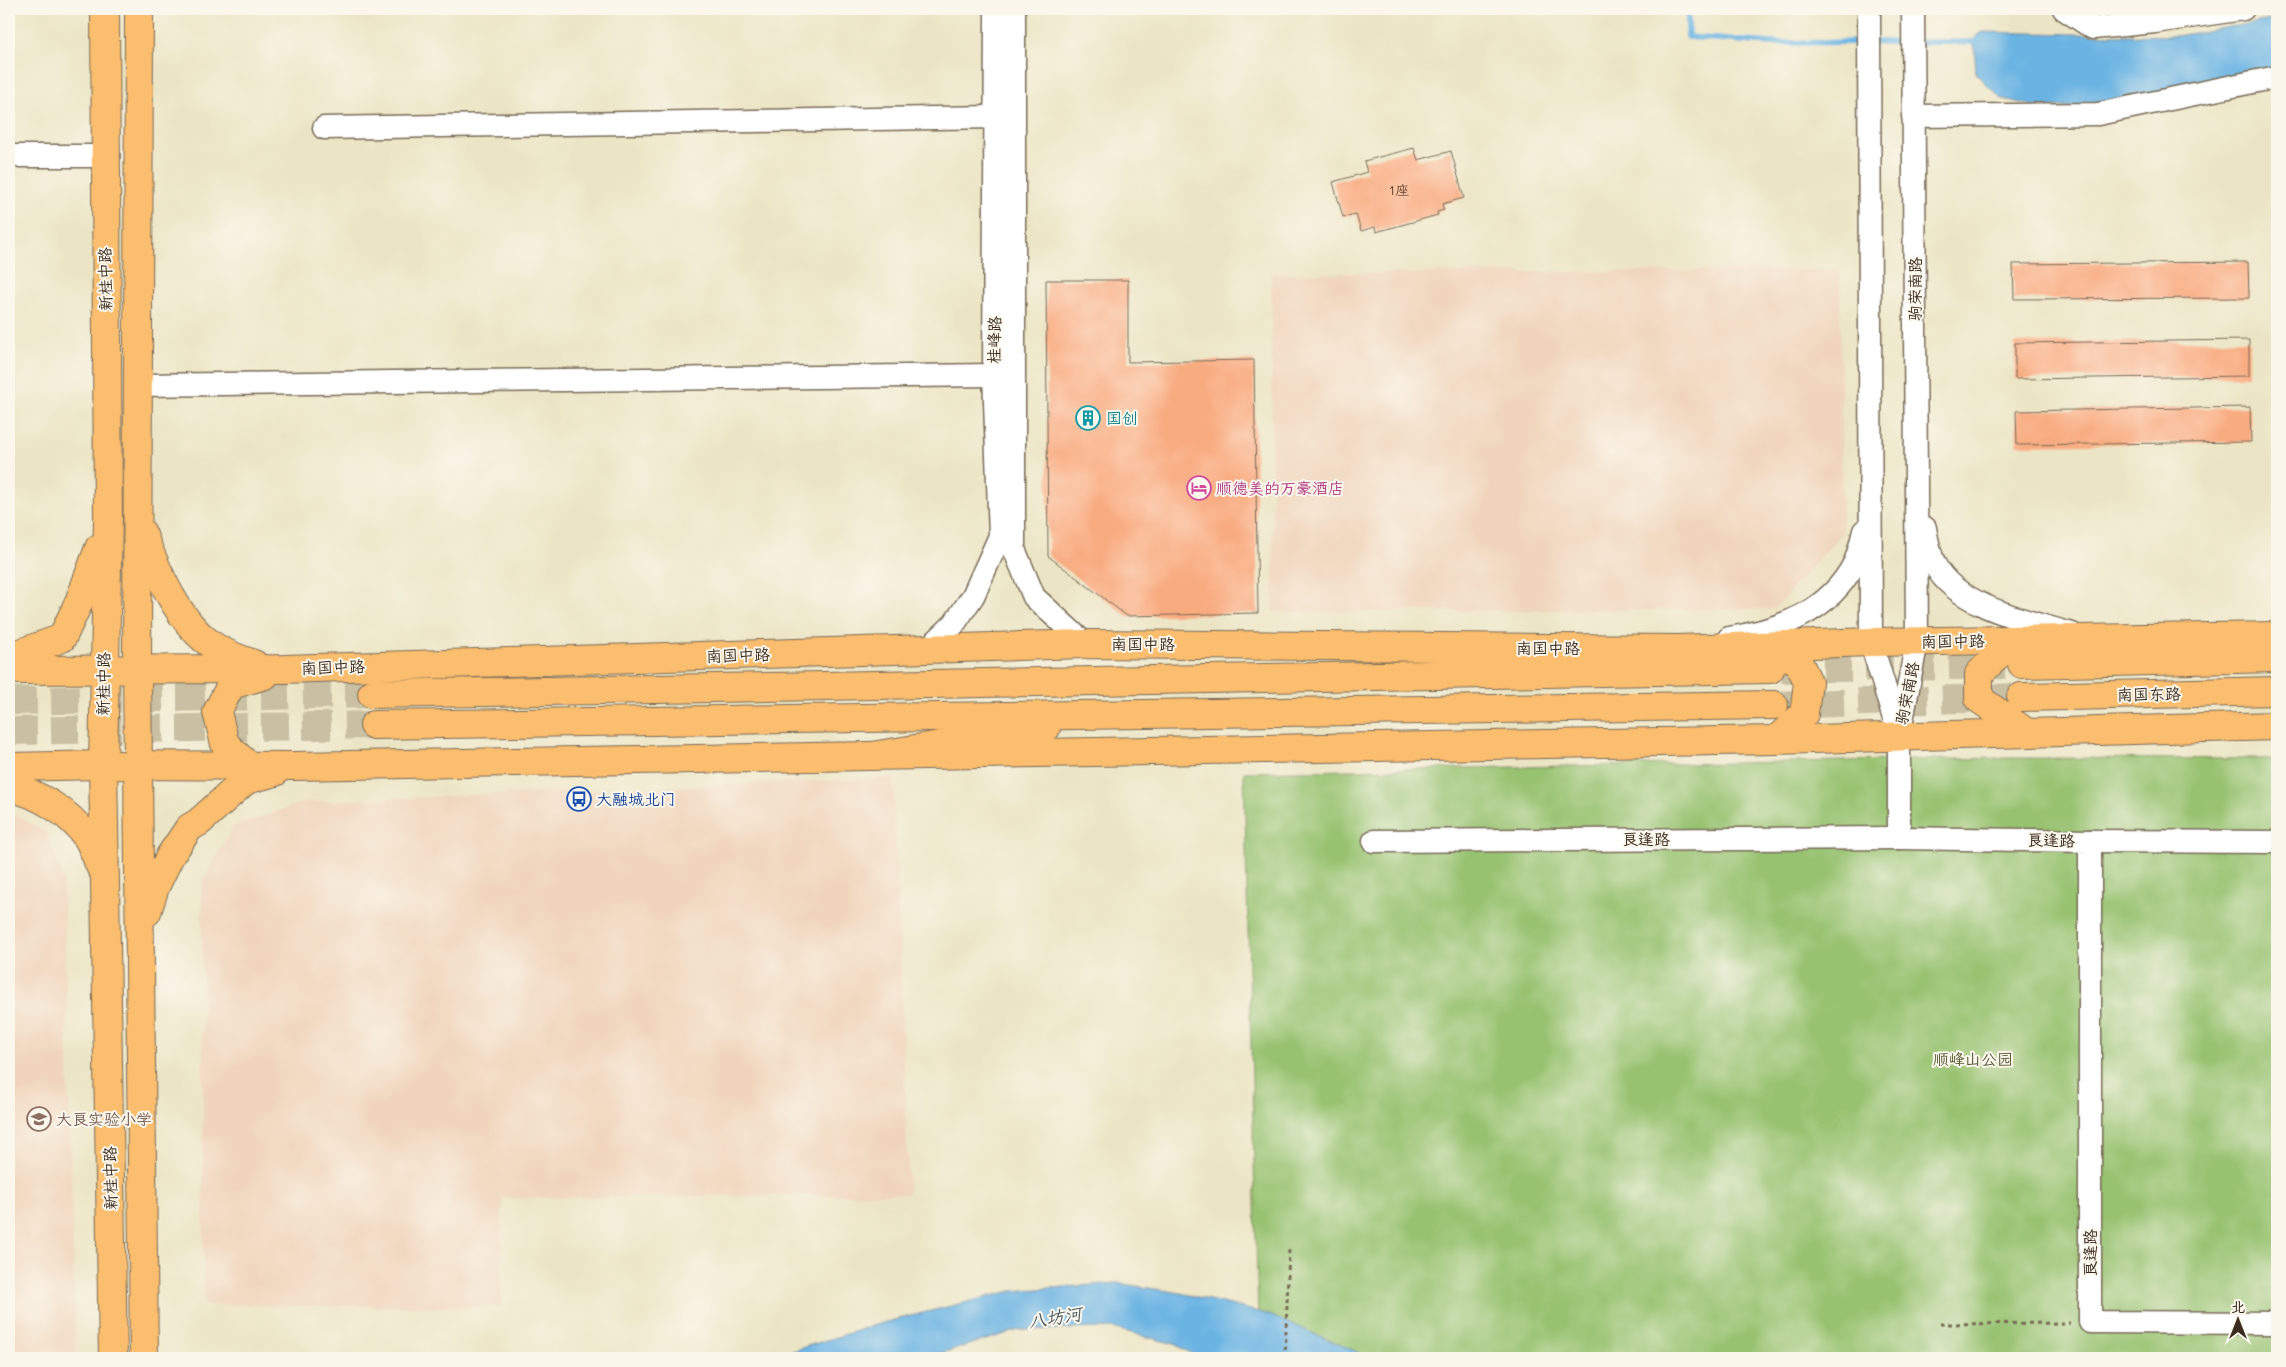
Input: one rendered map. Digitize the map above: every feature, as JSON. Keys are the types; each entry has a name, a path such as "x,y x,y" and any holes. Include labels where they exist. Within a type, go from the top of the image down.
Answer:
{"main road":[{"name":"新桂中路","path":"104,9 108,518 103,669 103,765 113,1358"},
{"name":"新桂中路","path":"139,9 137,668 140,765 144,1358"},
{"path":"9,656 62,638 93,567 108,518"},
{"path":"138,521 158,572 188,623 214,647 253,664 281,669"},
{"name":"南国中路","path":"9,670 137,668 281,669 1085,644 1679,648 1872,642 2277,636"},
{"path":"2026,732 1979,699 1979,674 2004,648 2042,640"},
{"path":"1739,647 1797,659 1808,682 1804,714 1776,740"},
{"name":"南国东路","path":"2022,664 2277,658"},
{"path":"249,766 225,744 218,712 232,685 281,669"},
{"name":"南国中路","path":"372,694 1770,670"},
{"name":"南国东路","path":"2021,697 2277,691"},
{"path":"374,725 1774,705"},
{"path":"872,756 1143,713"},
{"path":"9,767 103,765 295,766 1776,740 2277,726"},
{"path":"141,933 155,887 170,856 189,828 200,822 246,780 295,766"},
{"path":"9,787 45,800 70,821 86,836 105,877"}],"street":[{"name":"桂峰路","path":"928,649 954,624 973,596 1000,536 994,375 996,9"},
{"path":"1014,9 1014,549 1034,598 1085,644"},
{"path":"2064,9 2093,28 2156,22 2242,9"},
{"name":"驹荣南路","path":"1869,19 1872,642 1899,736"},
{"name":"驹荣南路","path":"1899,736 1917,642 1913,19"},
{"path":"1914,116 2098,114 2277,77"},
{"path":"324,128 996,117"},
{"path":"9,156 104,156"},
{"path":"138,385 994,375"},
{"path":"1679,648 1781,627 1806,614 1822,602 1846,576 1856,558 1864,531 1871,480"},
{"path":"1916,483 1927,541 1936,566 1949,582 1990,609 2089,639"},
{"path":"1899,736 1899,838"},
{"name":"良逢路","path":"1374,841 1899,838 2090,841 2090,1322"},
{"path":"2090,841 2277,842"},
{"path":"2090,1322 2277,1323"}],"path":[{"path":"1285,1358 1289,1249"},
{"path":"1940,1324 2090,1322"}],"shaded area":[{"path":"1840,270 1842,533 1774,609 1273,612 1271,274"},
{"path":"893,778 909,1194 502,1198 501,1307 204,1305 202,883 233,827 305,802"},
{"name":"大良实验小学","path":"9,810 46,833 63,879 76,1358 9,1358"}],"green space":[{"name":"顺峰山公园","path":"2008,758 2277,759 2277,1358 1259,1358 1244,772"}],"water":[{"path":"2277,19 2277,71 2114,108 2033,106 2000,98 1976,74 1974,42 1977,35 1982,32 2176,36"},
{"name":"八坊河","path":"1117,1283 1181,1293 1267,1314 1372,1358 1199,1358 1175,1344 1112,1328 1019,1330 925,1358 769,1358 878,1324 1012,1291"}],"building":[{"path":"1414,148 1418,160 1451,151 1464,198 1442,204 1444,210 1437,212 1438,215 1376,232 1375,227 1361,231 1356,214 1343,217 1333,182 1367,172 1364,161"},
{"path":"2248,262 2249,298 2014,299 2013,264"},
{"path":"1046,280 1128,280 1128,362 1254,360 1258,613 1127,616 1048,556"},
{"path":"2249,340 2249,376 2015,379 2015,343"},
{"path":"2250,407 2251,442 2017,445 2016,411"}],"waterway":[{"path":"1688,9 1688,37 1771,43 1865,42"},
{"path":"1874,42 1910,42"},
{"path":"1919,42 1980,42"}],"tunnel":[{"path":"1781,669 2005,665"},
{"path":"9,701 372,694"},
{"path":"1774,705 2021,697"},
{"path":"9,731 374,725"}],"place":[{"name":"国创","path":"1088,418"},
{"name":"顺德美的万豪酒店","path":"1199,488"},
{"name":"大融城北门","path":"579,799"},
{"name":"大良实验小学","path":"39,1119"}]}
